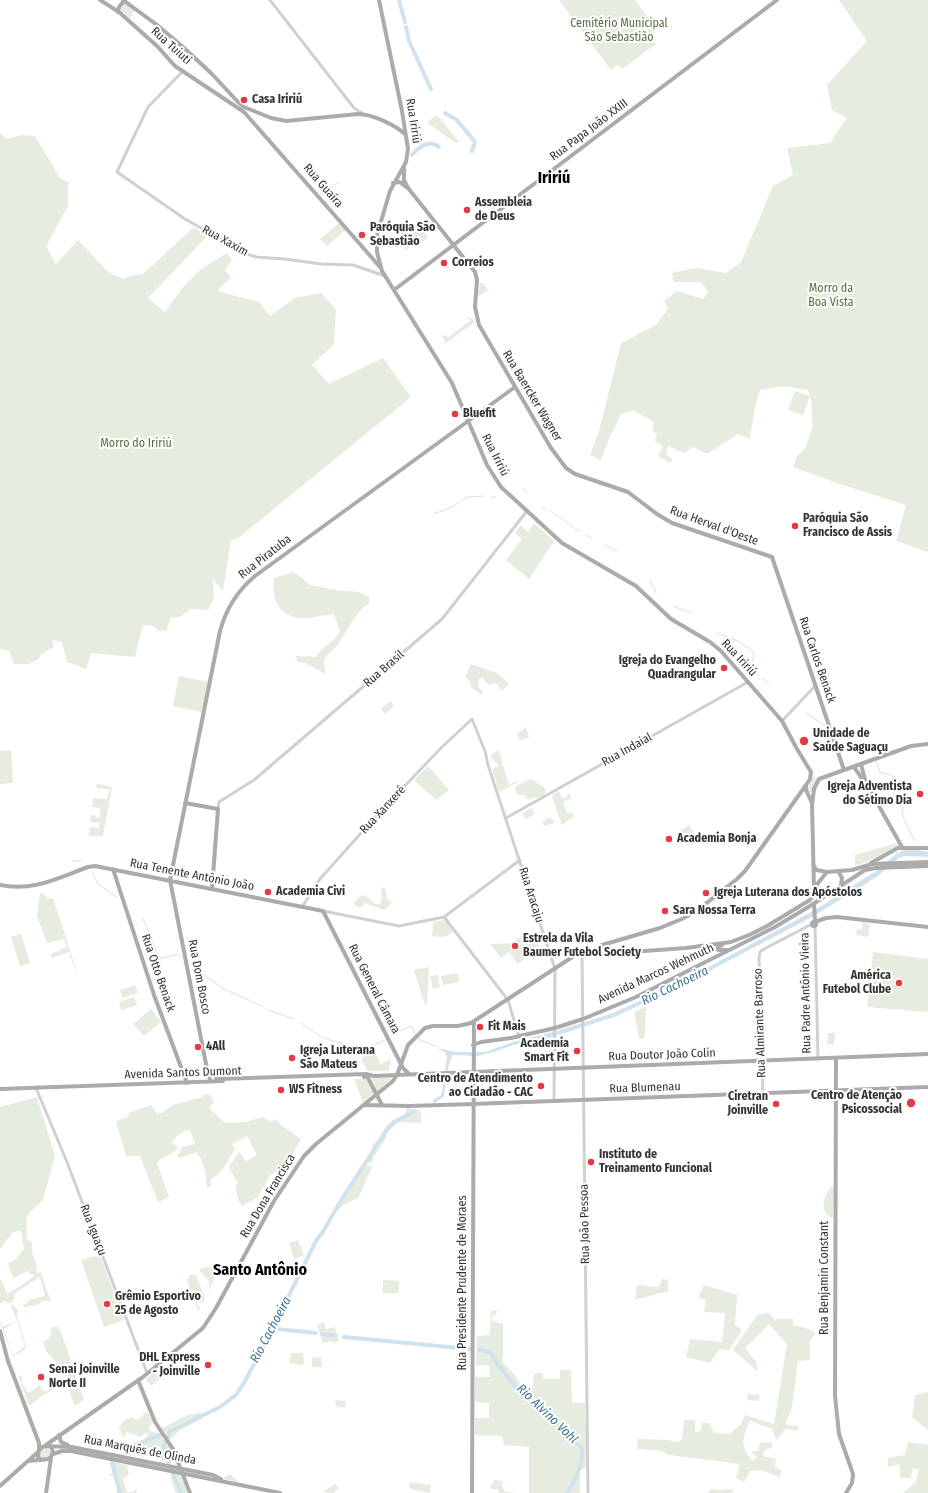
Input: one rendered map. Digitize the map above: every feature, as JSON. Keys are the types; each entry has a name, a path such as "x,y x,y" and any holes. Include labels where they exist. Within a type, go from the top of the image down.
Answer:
{"main road":[{"name":"Rua Tuiuti","path":"100,0 112,7 157,46 173,64 242,109 250,118"},
{"path":"112,7 117,6 122,0"},
{"path":"118,12 122,0"},
{"path":"122,0 176,41 212,74 240,104 254,111 271,118 286,121 364,114 396,128 406,135"},
{"name":"Rua Iririú","path":"379,0 406,135 408,152 404,165 393,184 377,235 376,248 380,267 452,383 487,465 501,488 562,543 636,586 671,618 721,651 782,721 810,770 811,776 806,785"},
{"name":"Rua Papa João XXIII","path":"394,290 777,0"},
{"path":"222,96 225,95 227,90"},
{"path":"250,118 250,112 254,111"},
{"name":"Rua Guaíra","path":"250,118 380,267"},
{"path":"396,128 401,128 404,125"},
{"path":"404,165 404,180 408,188"},
{"path":"393,184 400,182 408,188"},
{"name":"Rua Baercker Wagner","path":"408,188 476,274 478,280 475,312 482,332 554,452 566,468"},
{"name":"Rua Piratuba","path":"170,880 220,631 226,612 237,594 250,580 268,566 515,387"},
{"name":"Rua Herval d'Oeste","path":"566,468 573,473 628,492 657,514 672,523 772,557"},
{"name":"Rua Carlos Benack","path":"772,557 844,770"},
{"path":"812,805 814,792 819,779 911,746 928,744"},
{"path":"860,764 866,784"},
{"path":"854,767 866,784 902,847"},
{"path":"806,785 812,800 814,893"},
{"path":"592,955 601,947 686,918 737,879 745,871 806,785"},
{"path":"798,796 814,792"},
{"path":"186,803 218,809 212,889"},
{"path":"856,873 868,864 896,848 928,848"},
{"path":"868,864 928,862"},
{"path":"813,864 816,870 856,873 868,869 928,866"},
{"name":"Rua Tenente Antônio João","path":"0,886 14,888 29,887 92,866 323,911"},
{"name":"Rua Otto Benack","path":"112,869 156,1000 187,1083"},
{"path":"838,871 842,878 841,885"},
{"path":"731,950 718,950 719,946 750,935 780,919 810,900 818,883 827,872"},
{"name":"Avenida Marcos Wehmuth","path":"474,1045 481,1042 555,1030 583,1021 646,993 731,950 810,906 856,873"},
{"name":"Rua Dom Bosco","path":"170,880 207,1069 209,1073 214,1076"},
{"name":"Rua Padre Antônio Vieira","path":"814,903 814,922"},
{"path":"810,906 814,910"},
{"name":"Rua General Câmara","path":"323,911 404,1070 410,1075"},
{"path":"814,922 826,918 837,917 928,927"},
{"path":"582,956 726,943"},
{"path":"601,947 601,955"},
{"name":"Rua Dona Francisca","path":"47,1446 138,1380 192,1337 208,1322 221,1301 274,1201 300,1161 312,1147 392,1082 397,1075 410,1043 427,1027 462,1026 474,1022 574,956 582,956"},
{"name":"Rua Presidente Prudente de Moraes","path":"472,1493 474,1022"},
{"path":"396,1054 400,1056 404,1055"},
{"name":"Rua Doutor João Colin","path":"397,1075 928,1054"},
{"name":"Rua Benjamin Constant","path":"836,1058 835,1396 838,1434 853,1474 852,1483 846,1493"},
{"name":"Avenida Santos Dumont","path":"214,1076 219,1079 366,1074 374,1076 397,1075"},
{"path":"213,1082 209,1078 210,1076 214,1076"},
{"path":"374,1076 368,1078 382,1105"},
{"name":"Avenida Santos Dumont","path":"0,1089 368,1078"},
{"name":"Rua Blumenau","path":"363,1105 473,1104 928,1087"},
{"path":"0,1331 6,1356 38,1440 38,1457 46,1466 48,1473"},
{"path":"138,1380 155,1422 168,1441 178,1461 190,1493"},
{"path":"58,1437 60,1442 72,1447"},
{"path":"38,1440 53,1450 48,1473 46,1493"},
{"path":"0,1486 39,1451 47,1446"},
{"name":"Rua Marquês de Olinda","path":"47,1446 72,1447 168,1468 176,1472 280,1493"},
{"name":"Rua Marquês de Olinda","path":"52,1456 68,1451 168,1468 180,1468 212,1475 224,1482"},
{"path":"27,1462 46,1460 52,1456"},
{"path":"173,1467 178,1461"}],"street":[{"path":"270,0 354,108 364,114"},
{"name":"Rua Xaxim","path":"183,71 148,107 117,172 185,219 247,254 256,257 284,258 322,264 348,264 385,276"},
{"path":"353,115 355,112 354,108"},
{"path":"373,271 380,267"},
{"name":"Rua Brasil","path":"218,809 219,802 254,780 442,619 527,511"},
{"name":"Rua Indaial","path":"506,818 748,682"},
{"path":"782,721 816,686"},
{"name":"Rua Aracaju","path":"472,719 485,751 556,968 554,1101"},
{"name":"Rua Xanxerê","path":"302,907 320,879 378,814 446,743 472,719"},
{"path":"519,1037 508,1000 444,917 520,860"},
{"name":"Rua Tenente Antônio João","path":"323,911 399,926 444,917"},
{"name":"Rua Almirante Barroso","path":"763,1094 758,962 760,952 814,922"},
{"name":"Rua Padre Antônio Vieira","path":"814,922 818,1059"},
{"name":"Rua João Pessoa","path":"582,956 588,1493"},
{"name":"Rua Iguaçu","path":"36,1088 67,1162 147,1373"}],"green space":[{"name":"Cemitério Municipal São Sebastião","path":"559,0 635,0 657,30 649,36 656,44 622,69 618,65 611,70"},
{"name":"Morro da Boa Vista","path":"839,0 928,0 928,552 896,541 906,505 793,467 797,456 805,449 813,425 808,390 784,386 760,390 755,408 750,439 738,434 707,454 693,447 684,453 668,446 666,455 672,459 671,463 658,456 663,446 655,441 657,433 652,431 654,422 633,410 621,414 601,460 590,455 599,431 621,343 656,325 668,309 664,301 677,291 703,299 708,292 701,282 674,282 672,273 696,268 726,273 741,262 773,186 793,175 787,148 830,143 847,118 832,110 827,85 867,41"},
{"path":"123,4 126,4 135,10 130,18 121,10"},
{"path":"435,116 438,116 458,141 457,143 427,123"},
{"name":"Morro do Iririú","path":"0,133 7,139 21,135 35,136 60,178 68,182 68,206 46,246 56,264 78,240 108,272 123,279 130,276 143,274 194,227 207,236 148,298 165,312 183,287 201,269 227,253 232,260 225,270 231,277 217,291 259,302 270,316 295,298 321,293 336,309 334,344 312,365 329,384 383,358 411,397 237,539 231,540 223,591 213,579 214,598 208,610 191,609 180,617 171,618 166,631 157,630 153,626 143,625 135,657 91,653 86,669 67,662 62,642 52,640 54,647 40,655 39,659 29,664 14,664 9,651 0,649"},
{"path":"420,222 428,238 405,250 397,233"},
{"path":"339,223 345,230 327,246 320,239"},
{"path":"480,283 483,283 488,290 479,296 478,294"},
{"path":"466,318 473,319 475,322 446,343 441,335 449,337 471,320"},
{"path":"795,391 810,396 803,415 788,410"},
{"path":"534,523 554,541 529,579 506,560 522,539 515,533 521,525 528,532"},
{"path":"293,572 310,585 336,590 359,592 369,597 369,604 360,611 338,644 325,659 324,663 326,674 305,663 297,662 296,656 316,657 336,638 340,631 334,614 296,618 282,611 275,597 273,588 274,578"},
{"path":"471,664 497,673 509,684 501,691 498,685 494,683 488,685 482,677 478,680 479,688 483,692 481,695 471,687 470,681 465,677"},
{"path":"179,676 208,682 202,712 173,706"},
{"path":"390,701 394,706 385,714 381,709"},
{"path":"526,727 529,737 520,741 517,734"},
{"path":"11,750 13,783 0,784 0,751"},
{"path":"498,750 501,755 509,785 519,780 501,791 499,791 492,769 499,766 490,756"},
{"path":"428,766 449,790 436,800 414,780"},
{"path":"814,777 817,780 812,792 809,792 808,789 812,778"},
{"path":"531,779 545,788 545,794 537,798 532,797 531,799 527,799 525,795 517,795 515,788 516,786"},
{"path":"97,784 112,787 103,836 89,836 90,827 99,828 99,823 90,822 91,815 95,815 96,818 100,817 100,808 92,807 93,798 107,799 110,789 96,788"},
{"path":"559,791 562,799 567,797 567,794 571,794 571,799 563,802 567,813 572,813 574,816 562,825 552,796"},
{"path":"532,808 535,814 525,819 522,813"},
{"path":"547,817 553,820 554,823 544,826 542,821 546,820"},
{"path":"689,825 698,840 689,846 679,831"},
{"path":"897,843 899,846 876,858 855,866 855,855"},
{"path":"384,887 387,899 392,902 384,910 365,903 360,908 353,904 360,897 364,896 375,904 380,904 382,899 381,889"},
{"path":"40,893 44,894 47,899 53,898 76,969 69,952 52,958 51,954 67,947 64,939 47,943 37,916"},
{"path":"445,920 453,932 443,937 432,936 433,922"},
{"path":"863,922 870,925 868,937 856,935 857,929 862,930"},
{"name":"Estrela da Vila Baumer Futebol Society","path":"530,931 540,949 519,963 517,963 509,952 501,958 490,944 516,943 515,940"},
{"path":"21,934 30,963 20,966 11,937"},
{"name":"América Futebol Clube","path":"873,952 928,959 928,1012 867,1007"},
{"path":"429,967 427,1004 425,1005 414,970"},
{"path":"458,973 459,982 443,985 441,976"},
{"path":"438,975 440,987 433,989 430,976"},
{"path":"135,985 138,993 123,998 120,990"},
{"path":"134,997 137,1005 121,1010 119,1002"},
{"path":"646,1007 645,1038 639,1039 634,1012"},
{"path":"151,1009 161,1022 144,1036 133,1024"},
{"path":"828,1033 835,1033 834,1045 827,1044"},
{"path":"374,1051 381,1064 391,1059 389,1071 367,1071 361,1058"},
{"path":"393,1077 377,1092 372,1078"},
{"path":"354,1079 366,1079 374,1094 363,1102"},
{"path":"204,1094 210,1095 214,1103 209,1106 210,1109 225,1123 245,1122 263,1117 271,1122 276,1119 281,1125 301,1139 287,1165 270,1175 258,1197 242,1206 239,1202 235,1185 238,1184 229,1167 239,1152 246,1161 257,1155 247,1136 232,1144 235,1149 222,1170 211,1179 211,1186 207,1188 203,1164 196,1152 180,1158 177,1156 182,1147 195,1144 190,1130 184,1131 175,1138 172,1143 178,1148 157,1163 169,1197 158,1202 140,1156 126,1156 116,1121 126,1118 131,1112 151,1105 157,1114 164,1112 172,1105 203,1097"},
{"path":"37,1097 55,1156 43,1200 28,1214 26,1220 27,1239 32,1243 32,1253 37,1266 36,1273 41,1272 51,1301 43,1301 38,1305 24,1307 23,1305 29,1300 45,1296 40,1277 16,1292 14,1300 11,1303 4,1300 3,1303 0,1303 0,1279 7,1294 34,1276 33,1274 30,1274 30,1270 14,1278 9,1269 13,1266 9,1268 8,1263 16,1259 24,1249 21,1231 13,1232 0,1249 0,1107"},
{"path":"406,1108 421,1111 421,1123 398,1122 386,1134 386,1138 373,1158 372,1163 365,1161 381,1134 393,1120 405,1115"},
{"path":"366,1165 372,1167 358,1198 347,1203 336,1211 361,1170"},
{"path":"834,1186 833,1218 826,1212 824,1203 827,1193"},
{"path":"298,1240 304,1255 294,1259 289,1243"},
{"name":"Grêmio Esportivo 25 de Agosto","path":"100,1255 124,1320 104,1327 81,1260"},
{"path":"208,1267 214,1270 214,1280 209,1291 209,1281 200,1271 201,1268"},
{"path":"190,1275 196,1275 205,1298 202,1303 198,1301 197,1304 200,1308 198,1311 187,1280"},
{"path":"662,1279 668,1280 668,1292 635,1300 637,1285 659,1287"},
{"path":"383,1280 399,1281 399,1293 383,1293"},
{"path":"704,1285 737,1295 735,1325 742,1330 729,1350 719,1349 710,1363 686,1357 690,1339 722,1342 725,1313 704,1312 706,1300 698,1297"},
{"path":"12,1304 18,1310 17,1315 26,1346 24,1350 13,1357 0,1323 0,1321 3,1326 17,1321 4,1329 14,1355 25,1346 17,1320 11,1306"},
{"path":"497,1310 496,1315 492,1316 492,1321 503,1324 503,1362 519,1382 530,1392 533,1389 534,1373 543,1373 543,1379 560,1379 560,1370 571,1370 572,1403 585,1403 587,1466 580,1471 580,1493 529,1493 529,1447 504,1445 502,1436 475,1435 475,1418 489,1418 489,1403 475,1402 475,1377 490,1377 489,1365 476,1365 477,1336 490,1335 491,1311"},
{"path":"769,1313 774,1319 793,1319 793,1325 809,1329 816,1333 810,1341 810,1360 798,1361 792,1408 786,1422 787,1425 799,1426 798,1431 785,1429 778,1439 776,1439 772,1429 750,1421 744,1437 744,1446 753,1461 757,1457 751,1453 753,1451 758,1451 760,1442 773,1443 772,1447 764,1451 763,1456 776,1459 775,1467 782,1471 779,1477 762,1470 750,1471 744,1482 736,1478 740,1464 669,1455 661,1451 637,1449 638,1439 668,1440 678,1442 682,1439 684,1420 695,1420 695,1432 701,1431 702,1423 709,1423 714,1433 730,1434 741,1424 745,1415 774,1424 787,1344 769,1324 745,1348 757,1363 757,1371 733,1350 757,1315"},
{"path":"324,1322 326,1329 335,1327 339,1341 333,1343 332,1341 323,1343 317,1325"},
{"path":"52,1327 58,1327 62,1335 84,1400 75,1406 67,1380 60,1367 46,1351 43,1342 50,1337"},
{"path":"291,1353 303,1353 304,1364 289,1363"},
{"path":"321,1357 322,1367 312,1367 312,1358"},
{"path":"156,1371 161,1378 151,1386 146,1379"},
{"path":"20,1375 23,1380 21,1382 29,1393 39,1385 45,1392 52,1387 54,1389 40,1397 29,1406 18,1376"},
{"path":"928,1392 928,1430 912,1417 915,1395"},
{"path":"748,1394 760,1395 759,1401 747,1400"},
{"path":"335,1400 346,1401 345,1408 336,1406"},
{"path":"200,1412 201,1415 177,1425 169,1431 167,1435 162,1428 191,1413 192,1415"},
{"path":"145,1413 148,1413 152,1421 149,1429 152,1432 159,1433 163,1438 165,1461 162,1460 160,1446 151,1450 143,1457 137,1454 130,1456 126,1447 137,1442 142,1442 149,1433 146,1433 140,1437 127,1432 123,1438 119,1427 128,1418 132,1417 136,1420 141,1418"},
{"path":"202,1416 203,1418 179,1431 170,1440 169,1438 171,1431"},
{"path":"166,1442 170,1447 175,1460 173,1462 169,1462 165,1452"},
{"path":"908,1442 928,1445 928,1493 903,1493 916,1482 919,1470 912,1468 911,1478 900,1478 900,1464 888,1467 888,1458 905,1455"},
{"path":"43,1448 47,1448 49,1449 49,1457 43,1458 40,1455 40,1451"},
{"path":"112,1461 127,1466 129,1474 123,1479 127,1492 134,1492 136,1489 137,1493 117,1493 116,1490 118,1487 116,1478 114,1476 110,1476 110,1474 113,1473"},
{"path":"172,1472 181,1475 189,1493 176,1493 171,1479"},
{"path":"230,1474 238,1482 224,1479 224,1477"},
{"path":"494,1480 502,1481 504,1491 515,1493 499,1493 498,1489 491,1489 491,1484 493,1484"},
{"path":"410,1482 431,1485 430,1493 410,1489"},
{"path":"335,1484 339,1488 333,1493 323,1492"},
{"path":"711,1489 732,1489 733,1493 708,1493"}],"water":[{"path":"904,850 928,852 928,857 905,856 899,858 878,876 814,916 673,990 614,1017 552,1037 517,1044 498,1050 497,1052 478,1056 453,1055 448,1068 444,1096 435,1103 432,1101 442,1093 447,1057 446,1053 438,1048 455,1052 485,1052 513,1042 557,1031 613,1013 671,987 815,910 876,871 896,854"}],"waterway":[{"path":"399,0 405,22"},
{"path":"406,27 409,41 431,89"},
{"path":"445,113 457,120 475,142 472,151"},
{"path":"412,155 424,145 432,144 439,147"},
{"path":"321,194 339,182"},
{"path":"523,489 527,492"},
{"path":"434,514 450,508 468,497 484,496"},
{"path":"490,497 496,497"},
{"path":"542,507 546,509"},
{"path":"551,511 580,532"},
{"path":"586,535 592,538"},
{"path":"605,545 617,551"},
{"path":"650,580 656,593"},
{"path":"673,606 691,613"},
{"path":"717,633 738,641 753,651 754,655 752,662 759,675"},
{"path":"762,678 769,683"},
{"path":"805,712 828,728"},
{"path":"836,730 844,736"},
{"path":"876,761 880,772 891,775 894,781 894,795 903,808 902,815 915,842"},
{"path":"72,861 82,861"},
{"path":"92,871 98,884 117,897"},
{"path":"142,917 159,959 178,954 181,957"},
{"path":"190,964 222,988 262,1006"},
{"path":"268,1010 294,1019"},
{"path":"301,1023 320,1036 343,1043 348,1053 351,1054"},
{"path":"391,1036 410,1026 413,1028 415,1034"},
{"path":"418,1039 438,1047"},
{"path":"358,1052 385,1040"},
{"name":"Rio Cachoeira","path":"181,1493 164,1451 165,1442 170,1431 220,1407 236,1395 267,1340 316,1241 343,1197 387,1129 393,1123 413,1112"},
{"name":"Rio Alvino Vohl","path":"273,1327 277,1329 316,1333"},
{"name":"Rio Alvino Vohl","path":"322,1334 335,1336"},
{"name":"Rio Alvino Vohl","path":"344,1337 470,1349"},
{"name":"Rio Alvino Vohl","path":"479,1350 490,1352 502,1370 525,1396 550,1419 571,1434 581,1447 581,1464 573,1484 567,1493"},
{"path":"127,1448 160,1435"},
{"path":"112,1463 120,1493"}],"place":[{"name":"Casa Iririú","path":"244,100"},
{"name":"Assembleia de Deus","path":"467,210"},
{"name":"Paróquia São Sebastião","path":"362,235"},
{"name":"Correios","path":"444,263"},
{"name":"Bluefit","path":"455,414"},
{"name":"Paróquia São Francisco de Assis","path":"795,526"},
{"name":"Igreja do Evangelho Quadrangular","path":"724,668"},
{"name":"Unidade de Saúde Saguaçu","path":"804,741"},
{"name":"Igreja Adventista do Sétimo Dia","path":"920,794"},
{"name":"Academia Bonja","path":"669,839"},
{"name":"Academia Civi","path":"268,892"},
{"name":"Igreja Luterana dos Apóstolos","path":"706,893"},
{"name":"Sara Nossa Terra","path":"665,911"},
{"name":"Estrela da Vila Baumer Futebol Society","path":"515,946"},
{"name":"América Futebol Clube","path":"899,983"},
{"name":"Fit Mais","path":"480,1027"},
{"name":"4All","path":"198,1047"},
{"name":"Academia Smart Fit","path":"577,1051"},
{"name":"Igreja Luterana São Mateus","path":"292,1058"},
{"name":"Centro de Atendimento ao Cidadão - CAC","path":"541,1086"},
{"name":"WS Fitness","path":"281,1090"},
{"name":"Centro de Atenção Psicossocial","path":"911,1103"},
{"name":"Ciretran Joinville","path":"776,1104"},
{"name":"Instituto de Treinamento Funcional","path":"591,1162"},
{"name":"Grêmio Esportivo 25 de Agosto","path":"107,1304"},
{"name":"DHL Express - Joinville","path":"208,1365"},
{"name":"Senai Joinville Norte II","path":"41,1377"}],"district":[{"name":"Iririú","path":"554,179"},
{"name":"Santo Antônio","path":"260,1271"}]}
